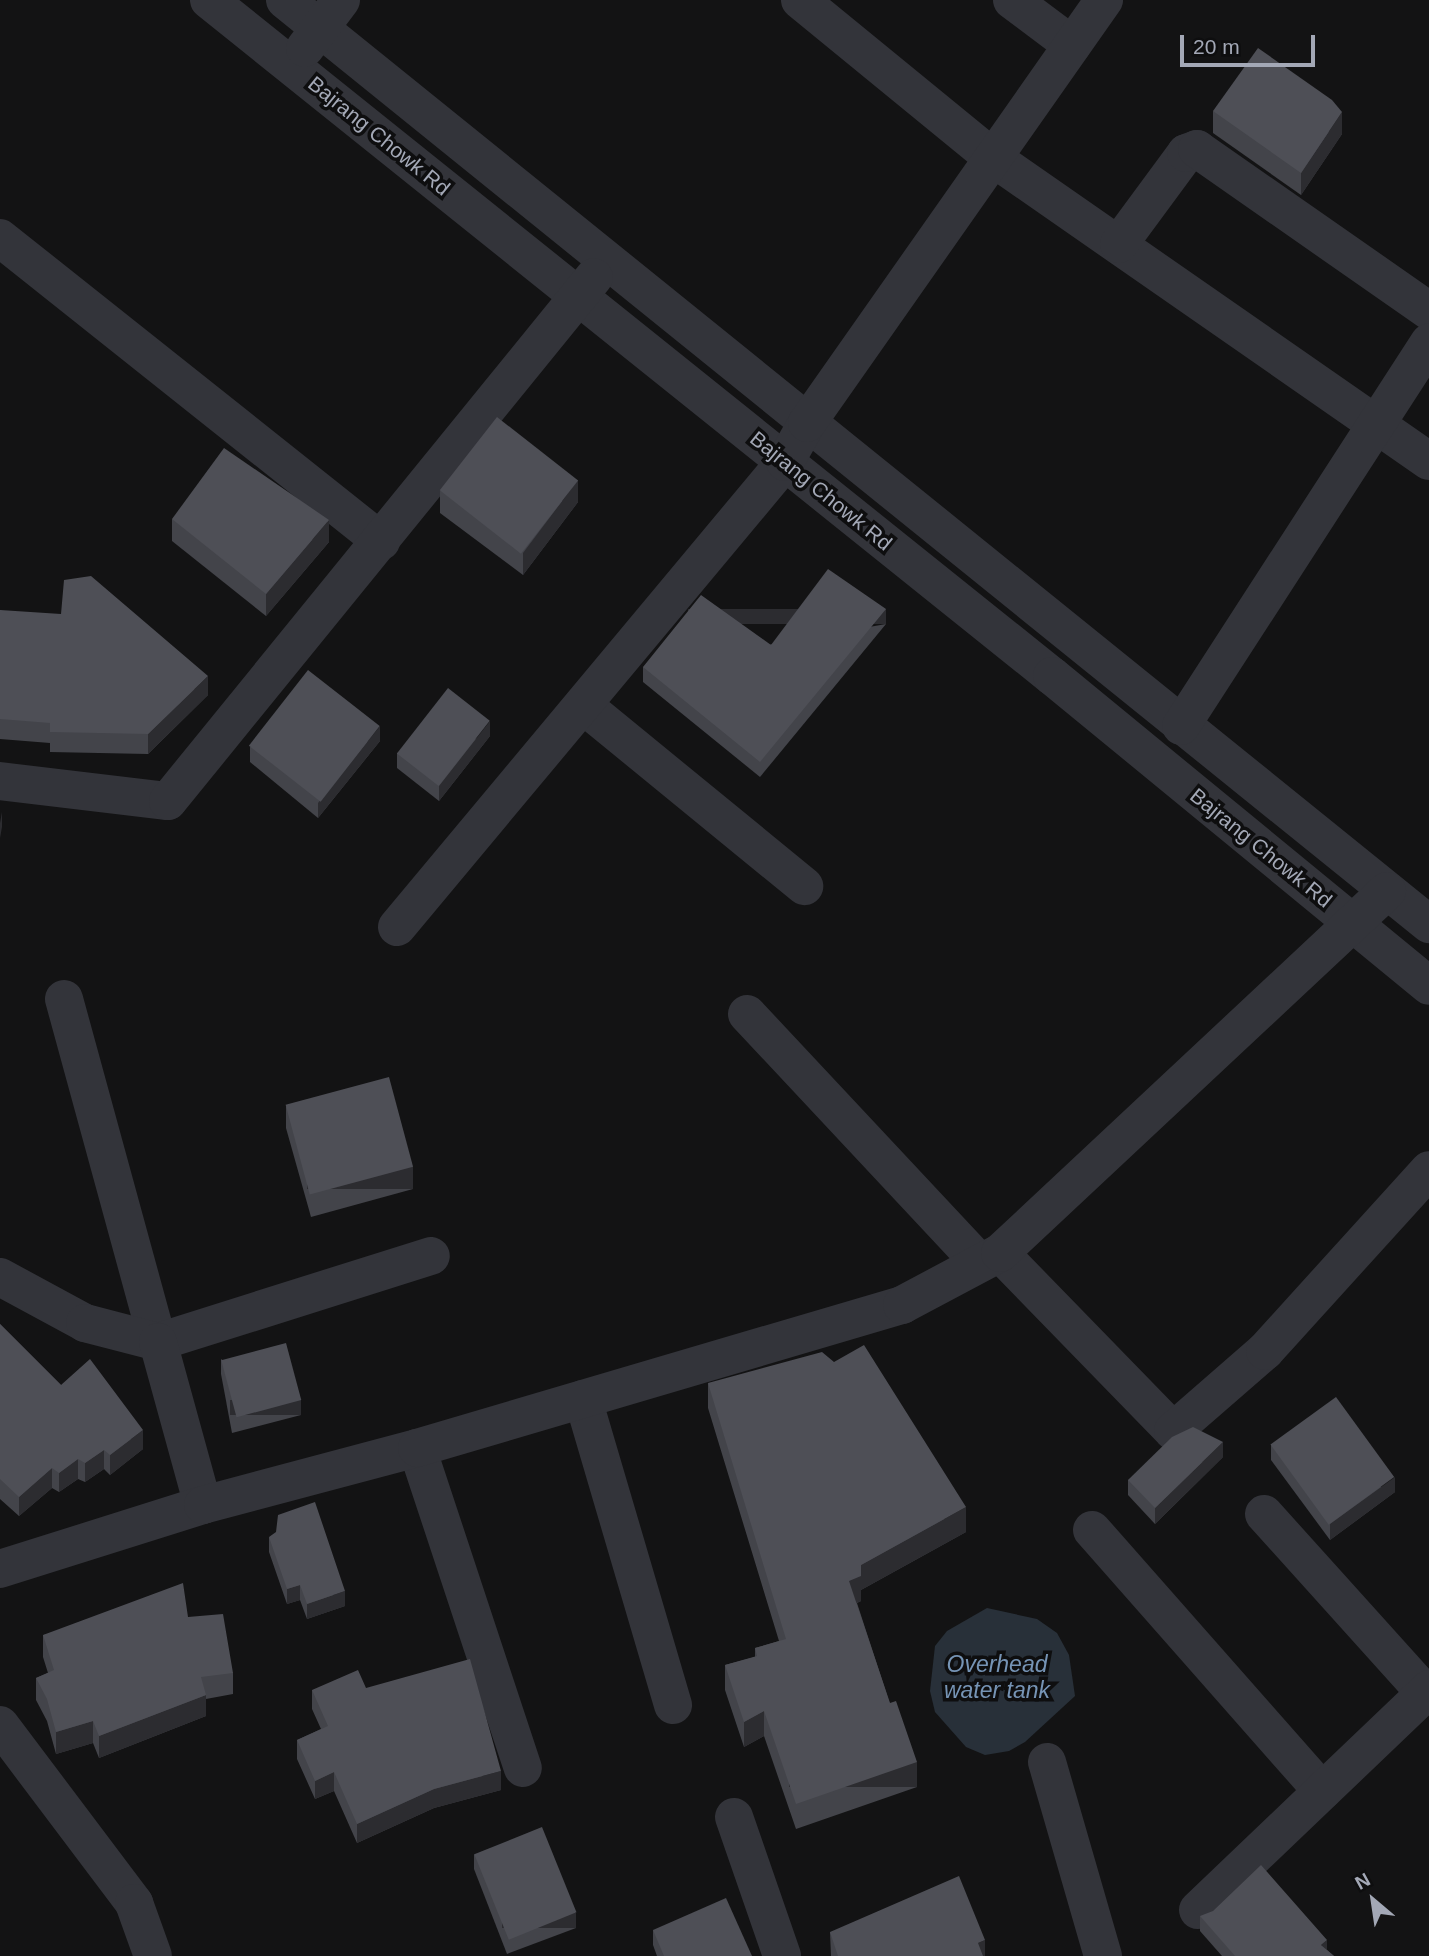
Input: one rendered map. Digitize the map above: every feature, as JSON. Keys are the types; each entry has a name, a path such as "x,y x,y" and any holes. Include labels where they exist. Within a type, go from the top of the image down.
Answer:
{"street":[{"name":"Bajrang Chowk Rd","path":"209,0 785,462 1429,986"},
{"path":"285,0 330,14 606,261 1429,924"},
{"path":"800,0 993,158 1429,460"},
{"path":"1012,0 1072,45"},
{"path":"397,927 785,462 807,423 1104,0"},
{"path":"292,66 330,14"},
{"path":"1119,244 1186,153 1197,149 1429,311"},
{"path":"0,238 381,541"},
{"path":"0,781 169,802 580,297 606,261"},
{"path":"1181,726 1429,342"},
{"path":"583,705 804,886"},
{"path":"0,1569 203,1505 417,1448 902,1305 990,1258 1387,891"},
{"path":"64,999 203,1505"},
{"path":"747,1014 990,1258 1173,1431 1265,1351 1429,1170"},
{"path":"0,1278 85,1323 159,1342 431,1256"},
{"path":"583,1399 673,1705"},
{"path":"417,1448 523,1768"},
{"path":"1198,1910 1427,1691 1264,1514"},
{"path":"1092,1530 1322,1791"},
{"path":"0,1726 134,1903 153,1956"},
{"path":"1047,1762 1103,1956"},
{"path":"734,1817 782,1956"}],"water":[{"name":"Overhead water tank","path":"987,1608 1037,1619 1057,1633 1069,1655 1075,1696 1025,1742 1009,1751 985,1755 966,1747 935,1712 930,1691 935,1646 947,1631"}],"building":[{"path":"1258,48 1332,100 1342,112 1301,173 1213,111"},
{"path":"497,417 578,480 521,554 440,490"},
{"path":"224,448 329,520 266,594 172,519"},
{"path":"828,569 886,609 760,762 643,667 701,595 771,645"},
{"path":"91,576 208,676 148,734 50,732 50,723 0,719 0,610 61,614 64,580"},
{"path":"308,670 380,726 321,802 249,746"},
{"path":"448,688 490,721 439,786 397,753"},
{"path":"389,1077 413,1167 310,1195 286,1105"},
{"path":"0,1324 61,1385 90,1359 143,1430 110,1455 104,1450 85,1463 78,1459 59,1473 52,1468 19,1497 0,1479"},
{"path":"286,1343 301,1400 237,1417 221,1360"},
{"path":"864,1345 966,1507 861,1565 861,1576 849,1581 890,1703 896,1701 917,1762 796,1804 764,1711 744,1722 725,1665 757,1656 755,1648 786,1639 708,1383 822,1352 834,1362"},
{"path":"1336,1397 1394,1477 1329,1525 1270,1445"},
{"path":"1193,1427 1223,1442 1155,1508 1128,1480 1172,1437"},
{"path":"315,1502 345,1591 307,1604 300,1585 287,1589 269,1537 276,1532 278,1515"},
{"path":"183,1583 188,1617 223,1614 233,1673 201,1677 206,1695 99,1736 93,1721 56,1732 47,1699 36,1678 54,1670 43,1635"},
{"path":"470,1659 501,1771 434,1789 357,1824 334,1772 315,1781 297,1740 328,1726 312,1690 358,1670 366,1688"},
{"path":"542,1827 576,1912 509,1940 474,1854"},
{"path":"1261,1865 1327,1940 1321,1945 1334,1956 1235,1956 1200,1916 1213,1911"},
{"path":"959,1876 985,1940 978,1943 983,1956 838,1956 830,1932"},
{"path":"726,1898 752,1956 664,1956 653,1930"}]}
